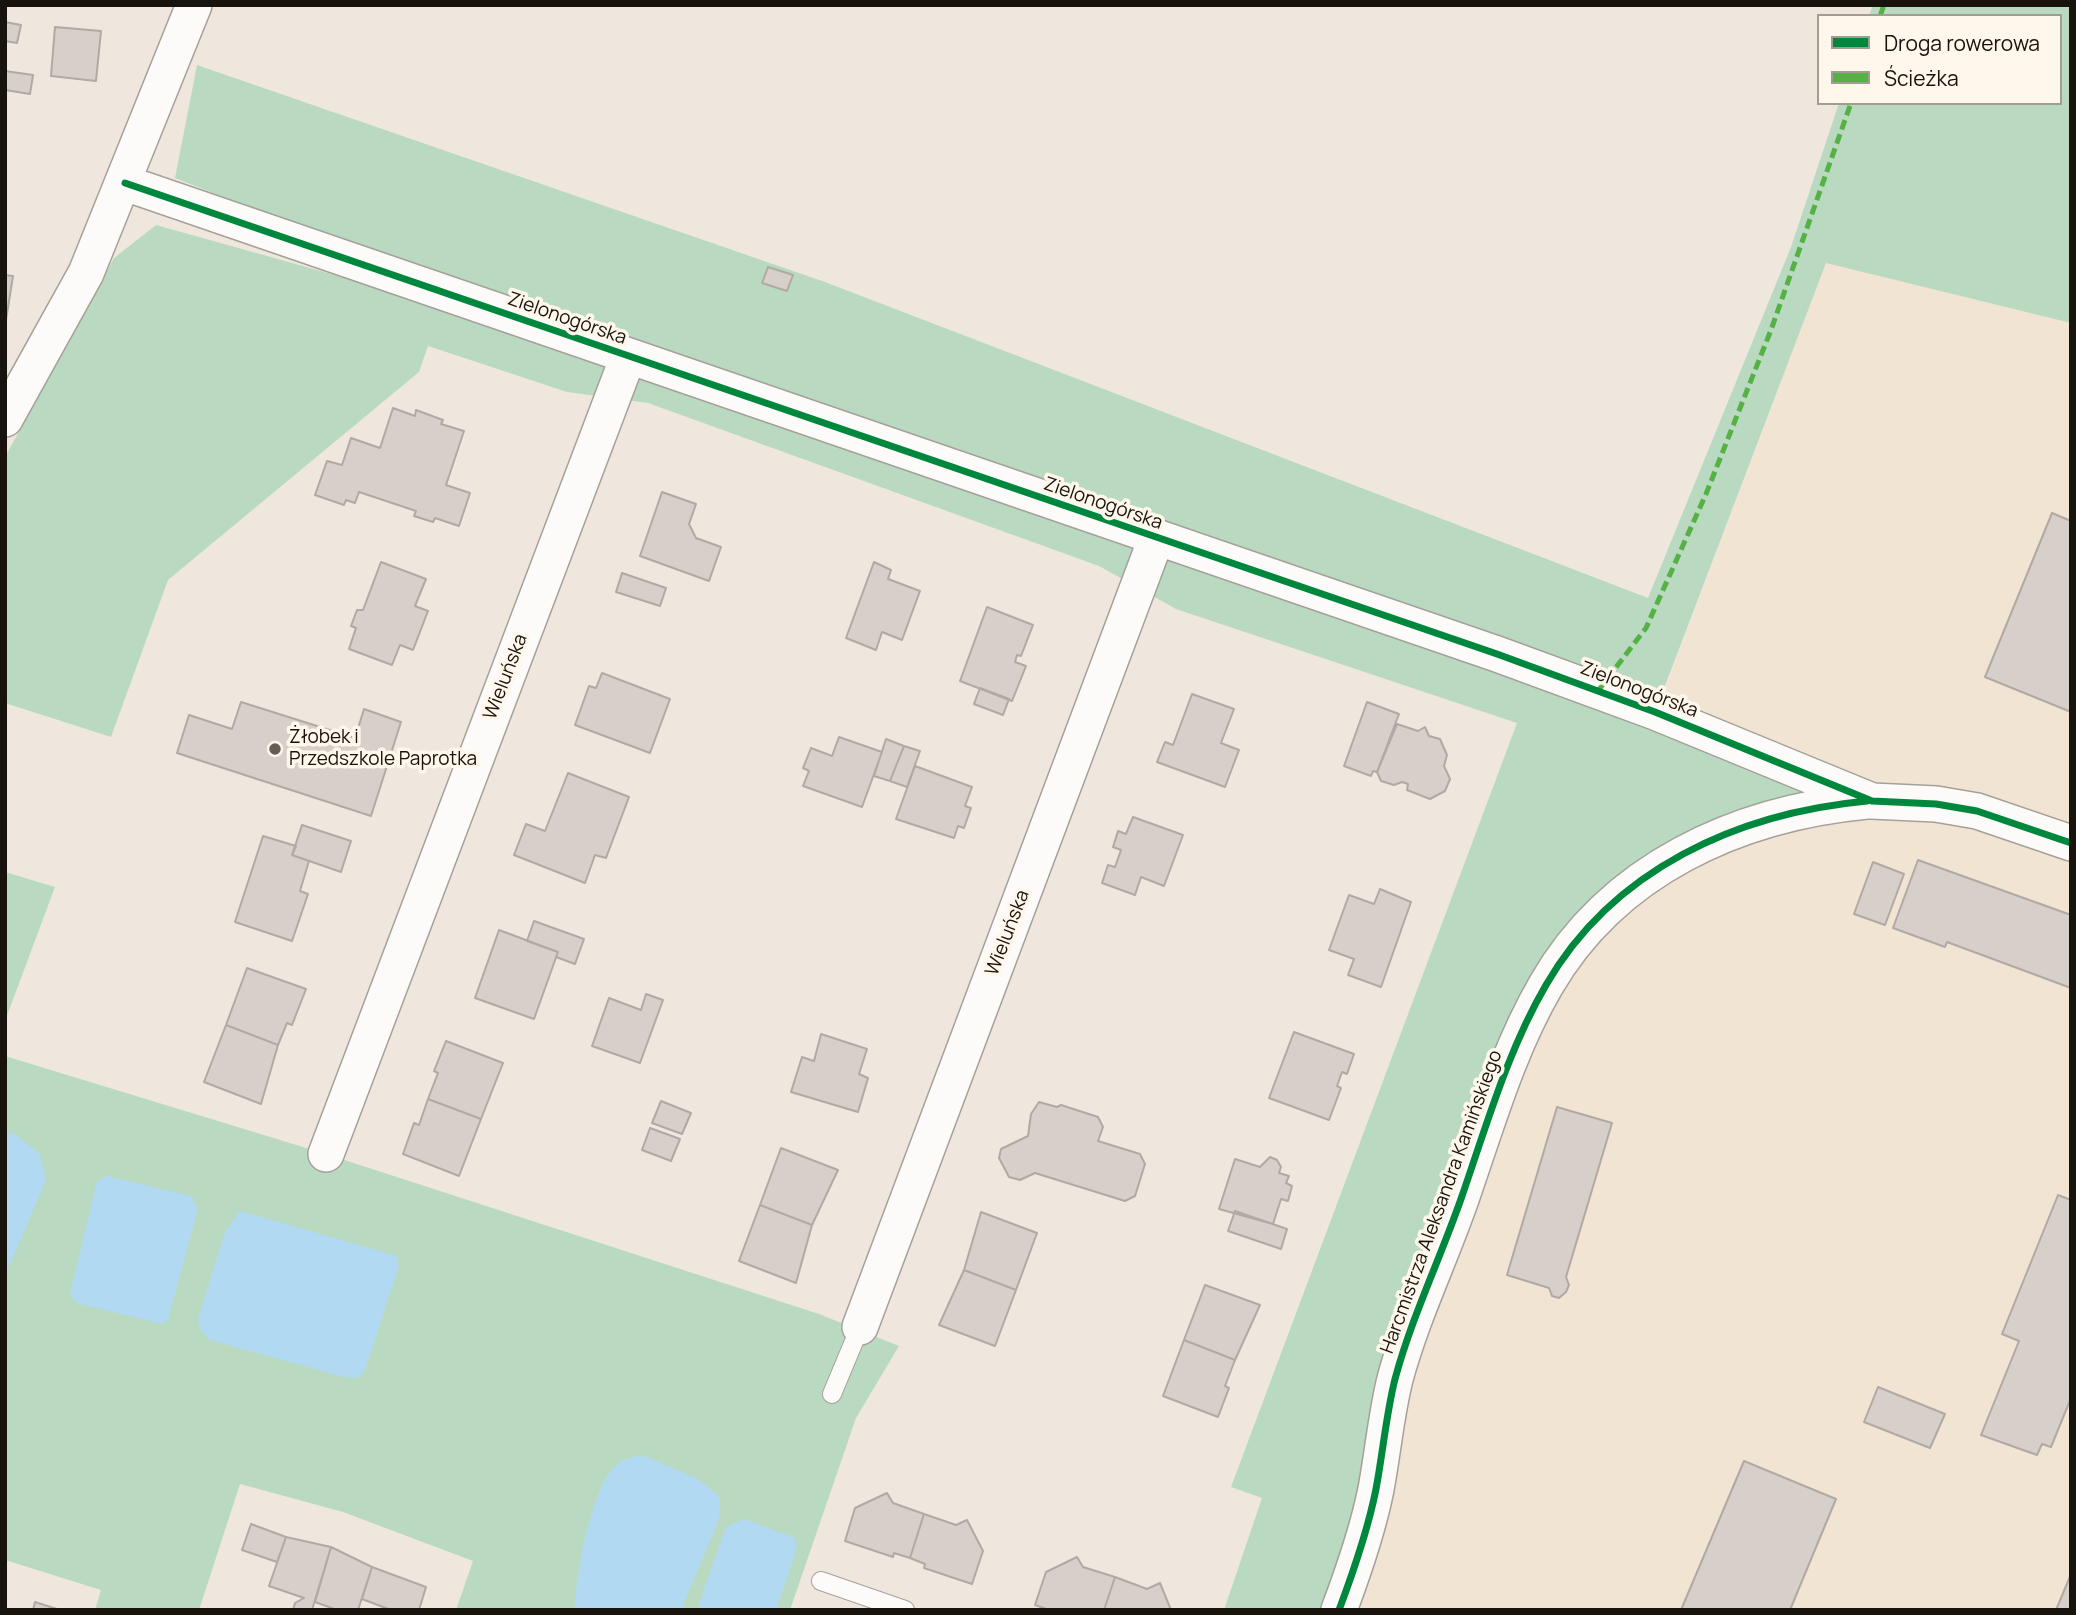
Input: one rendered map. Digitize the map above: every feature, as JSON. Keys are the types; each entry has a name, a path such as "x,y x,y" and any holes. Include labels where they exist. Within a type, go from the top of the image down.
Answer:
{"street":[{"path":"5,419 86,273 125,183 194,5"},
{"name":"Zielonogórska","path":"125,183 1535,668 1655,712 1871,801 1936,804 1977,811 2071,843"},
{"name":"Wieluńska","path":"326,1154 628,357"},
{"name":"Wieluńska","path":"860,1327 1156,539"},
{"name":"Harcmistrza Aleksandra Kamińskiego","path":"1339,1610 1361,1549 1376,1489 1395,1380 1410,1331 1517,1042 1545,985 1572,945 1626,891 1691,848 1733,830 1783,814 1827,805 1871,801"}],"lane":[{"path":"832,1394 860,1327"},
{"path":"821,1581 905,1610"}],"shaded area":[{"path":"1826,263 2071,323 2071,1610 1339,1610 1385,1428"}],"green space":[{"path":"1873,5 2071,5 2071,323 1826,263 1655,712 1872,801 1827,805 1626,891 1517,1042 1339,1610 1224,1610 1262,1498 1231,1487 1517,723 1176,609 1099,566 648,403 567,392 428,346 419,372 168,580 111,737 5,703 5,457 114,258 156,225 618,354 175,178 197,65 825,282 1648,598 1791,247 1838,105 2062,105 2062,14 1870,14"},
{"path":"5,872 55,887 5,1021"},
{"path":"5,1056 326,1154 819,1314 899,1346 856,1418 790,1610 456,1610 473,1561 343,1512 240,1484 199,1610 95,1610 101,1590 5,1560"}],"water":[{"path":"5,1131 16,1135 40,1154 46,1180 5,1276"},
{"path":"107,1176 191,1196 198,1209 168,1319 162,1324 76,1303 70,1294 97,1181"},
{"path":"240,1211 397,1256 399,1266 364,1373 356,1378 344,1377 210,1340 201,1331 198,1319 225,1232"},
{"path":"642,1455 698,1479 720,1497 719,1519 681,1610 575,1610 581,1557 598,1496 613,1468 620,1462"},
{"path":"744,1519 795,1538 796,1551 776,1610 697,1610 726,1527"}],"building":[{"path":"5,22 21,25 17,43 5,41"},
{"path":"55,27 101,31 96,81 51,76"},
{"path":"5,71 33,75 30,94 5,90"},
{"path":"768,267 793,275 787,291 762,283"},
{"path":"5,275 13,276 6,320 5,320"},
{"path":"393,408 415,416 416,410 443,420 441,424 464,431 446,485 470,493 459,526 435,518 433,522 414,516 416,511 359,492 355,503 346,500 344,505 315,495 327,461 342,465 351,438 380,448"},
{"path":"662,492 696,504 689,524 696,538 721,547 709,581 640,556"},
{"path":"2052,513 2071,521 2071,712 1985,677"},
{"path":"381,562 426,579 415,606 428,611 413,650 400,645 392,665 349,649 356,628 351,626 357,610 363,610"},
{"path":"874,562 891,570 888,579 920,591 902,640 882,632 876,650 846,638"},
{"path":"622,573 666,588 660,606 616,592"},
{"path":"987,607 1033,625 1021,656 1017,655 1015,662 1026,666 1012,701 960,681"},
{"path":"602,673 670,699 650,753 575,725 589,686 596,688"},
{"path":"980,688 1009,699 1003,715 974,704"},
{"path":"1192,694 1234,709 1221,743 1239,750 1225,787 1157,762 1165,742 1173,745"},
{"path":"241,702 355,738 364,709 401,722 371,816 177,753 189,715 232,729"},
{"path":"1367,702 1399,714 1377,772 1373,771 1371,776 1344,766"},
{"path":"1397,724 1418,731 1425,727 1429,736 1440,739 1447,755 1444,766 1450,779 1445,791 1430,799 1407,790 1408,784 1402,782 1394,785 1381,781 1377,772"},
{"path":"839,737 882,752 862,807 803,786 809,771 803,768 811,748 832,756"},
{"path":"886,739 904,746 890,781 874,776"},
{"path":"904,746 920,751 907,787 890,781"},
{"path":"915,766 972,787 965,806 971,808 964,828 958,826 954,838 896,819"},
{"path":"568,773 629,797 606,858 595,855 585,883 514,855 526,824 545,831"},
{"path":"1133,817 1183,835 1164,886 1141,877 1135,895 1102,883 1108,865 1115,867 1121,850 1113,847 1118,831 1126,834"},
{"path":"302,825 351,841 341,872 292,855"},
{"path":"263,836 296,846 292,855 309,861 300,891 308,894 292,941 235,922"},
{"path":"1918,860 2071,915 2071,988 1947,942 1945,947 1893,928"},
{"path":"1873,862 1904,874 1885,925 1854,914"},
{"path":"1380,889 1411,902 1381,987 1348,975 1354,959 1329,950 1349,895 1374,904"},
{"path":"534,921 584,939 575,964 556,957 558,952 527,941"},
{"path":"499,930 558,952 534,1019 475,998"},
{"path":"247,968 306,989 292,1025 287,1023 278,1045 226,1025"},
{"path":"646,994 663,1000 640,1063 592,1046 609,998 641,1010"},
{"path":"226,1025 278,1045 261,1104 204,1082"},
{"path":"1294,1032 1354,1054 1347,1074 1342,1072 1337,1086 1341,1088 1329,1120 1269,1098"},
{"path":"821,1034 867,1049 859,1074 868,1078 858,1112 791,1092 802,1057 814,1061"},
{"path":"446,1041 503,1063 481,1119 428,1099 438,1073 434,1071"},
{"path":"428,1099 481,1119 459,1176 403,1154 414,1123 419,1125"},
{"path":"661,1101 691,1113 682,1134 652,1123"},
{"path":"1039,1102 1057,1107 1061,1105 1098,1117 1103,1127 1098,1141 1140,1154 1145,1164 1135,1196 1125,1201 1035,1173 1020,1180 1009,1177 999,1158 1001,1149 1028,1136 1031,1114"},
{"path":"1557,1107 1612,1123 1566,1277 1569,1285 1559,1298 1552,1296 1549,1288 1507,1275"},
{"path":"650,1128 680,1139 671,1161 642,1150"},
{"path":"781,1148 838,1170 812,1225 760,1205"},
{"path":"1270,1157 1277,1160 1281,1167 1279,1173 1289,1176 1286,1183 1292,1186 1288,1201 1281,1199 1273,1224 1219,1209 1235,1159 1260,1167"},
{"path":"2058,1195 2071,1200 2071,1398 2051,1447 2042,1444 2037,1455 1981,1435 2019,1341 2002,1334"},
{"path":"760,1205 812,1225 796,1283 739,1261"},
{"path":"1235,1211 1287,1229 1281,1249 1228,1231"},
{"path":"981,1212 1037,1233 1016,1290 964,1270"},
{"path":"964,1270 1016,1290 995,1346 939,1325"},
{"path":"1205,1285 1260,1305 1235,1360 1184,1340"},
{"path":"1184,1340 1235,1360 1225,1386 1229,1388 1218,1417 1163,1396"},
{"path":"1878,1387 1945,1414 1930,1448 1864,1422"},
{"path":"1744,1461 1836,1499 1790,1610 1681,1610"},
{"path":"887,1493 893,1503 924,1514 910,1558 894,1553 893,1557 845,1541 855,1508"},
{"path":"924,1514 956,1525 967,1520 983,1551 972,1584 924,1568 925,1564 910,1558"},
{"path":"251,1524 286,1537 277,1562 242,1550"},
{"path":"286,1537 331,1547 312,1610 293,1610 295,1603 304,1598 269,1586"},
{"path":"331,1547 372,1567 358,1610 337,1610 315,1602"},
{"path":"1077,1557 1083,1567 1115,1577 1104,1610 1049,1610 1035,1605 1046,1572"},
{"path":"372,1567 426,1587 419,1610 391,1610 362,1599"},
{"path":"2071,1574 2071,1610 2056,1610"},
{"path":"1115,1577 1147,1589 1160,1583 1171,1610 1104,1610"},
{"path":"35,1602 60,1610 33,1610"}],"marked path":[{"path":"1881,14 1884,5"},
{"path":"1598,691 1646,628 1706,494 1771,330 1850,105"}],"cycle path":[{"path":"125,183 1497,654 1655,712 1872,801 1936,804 1977,811 2071,843"},
{"path":"1339,1610 1373,1504 1392,1393 1402,1356 1454,1219 1509,1061 1546,985 1574,944 1606,909 1643,879 1683,854 1726,834 1772,818 1867,801"}],"place":[{"name":"Żłobek i Przedszkole Paprotka","path":"275,749"}]}
